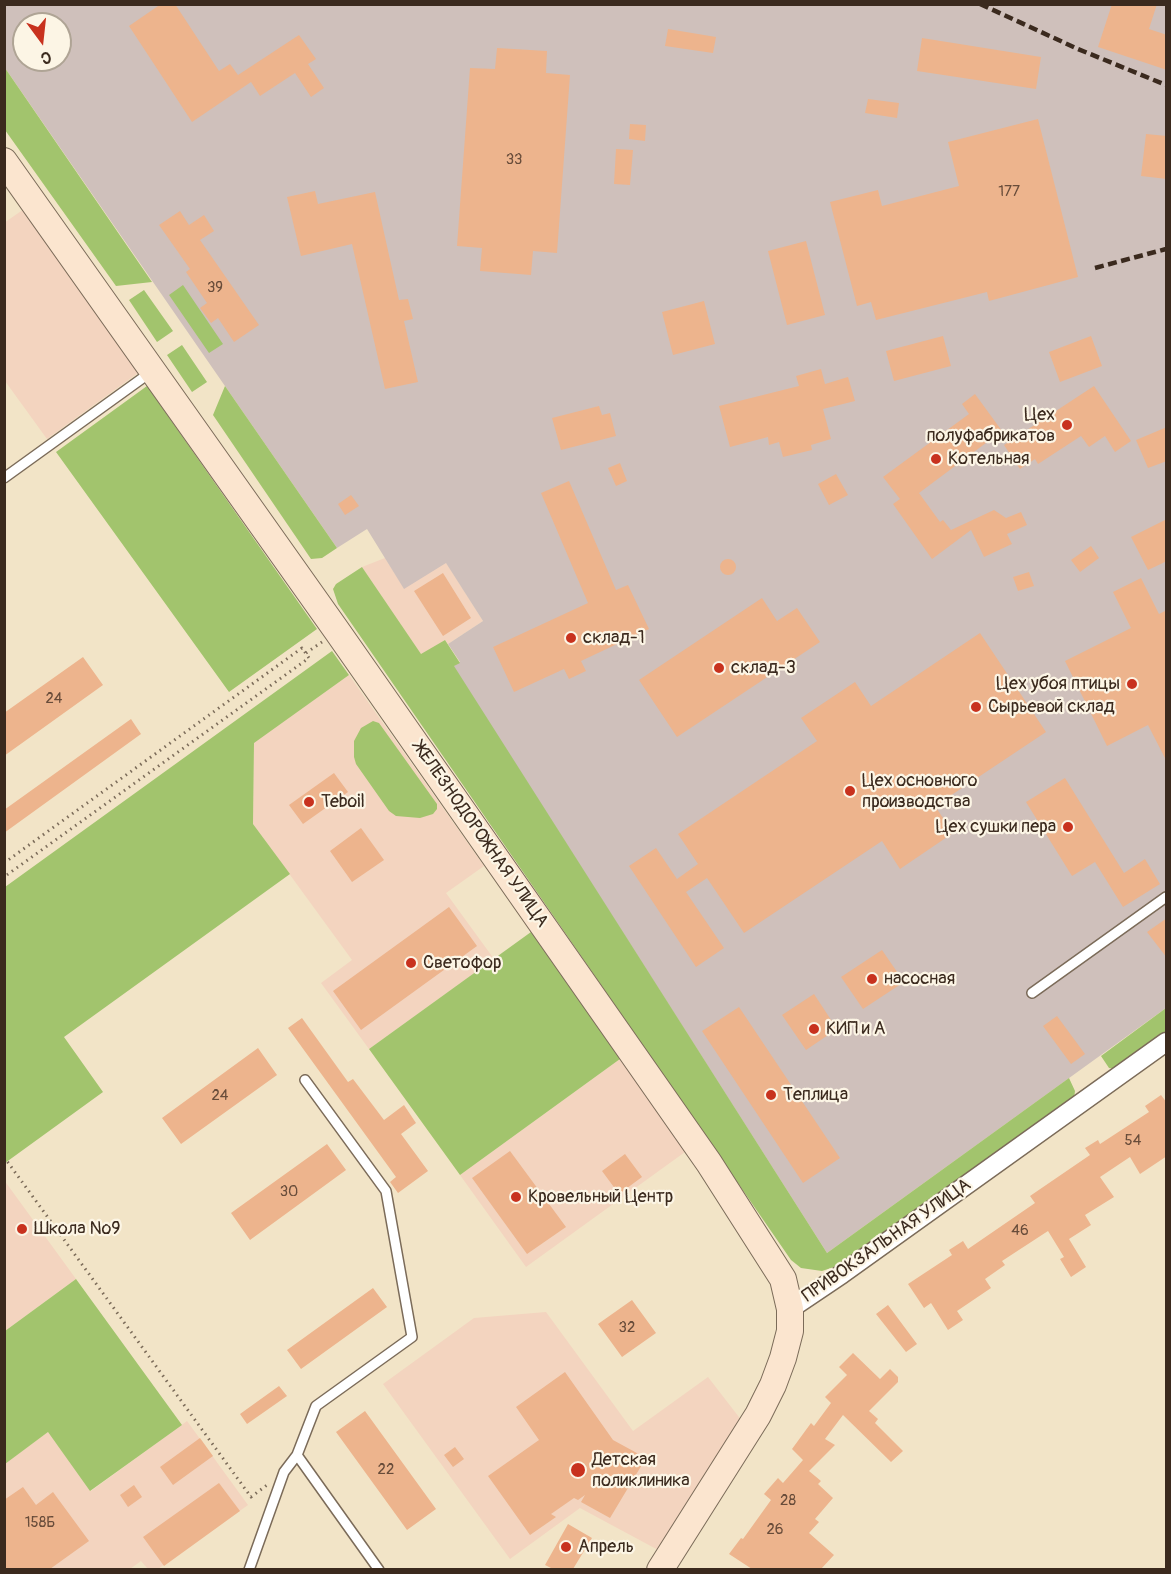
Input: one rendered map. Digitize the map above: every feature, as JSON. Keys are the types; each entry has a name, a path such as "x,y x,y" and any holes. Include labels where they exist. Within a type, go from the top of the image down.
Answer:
{"main road":[{"name":"ЖЕЛЕЗНОДОРОЖНАЯ УЛИЦА","path":"4,161 709,1163 776,1266 787,1290 790,1309"},
{"name":"ПРИВОКЗАЛЬНАЯ УЛИЦА","path":"660,1569 765,1402 788,1343 790,1309"}],"street":[{"name":"ПРИВОКЗАЛЬНАЯ УЛИЦА","path":"790,1309 1167,1042"}],"lane":[{"path":"4,478 153,371"},
{"path":"1032,993 1167,897"},
{"path":"249,1569 284,1472 297,1455 316,1406 412,1337 386,1191 305,1080"},
{"path":"297,1455 379,1569"}],"path":[{"path":"4,863 302,648 309,658 4,877"},
{"path":"4,1157 251,1497 284,1472"}],"shaded area":[{"path":"4,5 1166,5 1166,1008 827,1253 453,666 460,662 448,644 483,621 446,563 404,589 367,529 337,548 5,68"},
{"path":"24,209 138,373 47,439 5,381 4,223"},
{"path":"385,558 404,588 446,562 483,621 448,644 445,640 421,655 362,567"},
{"path":"349,675 484,866 446,893 494,959 369,1049 321,983 352,960 253,824 254,742"},
{"path":"620,1059 685,1152 526,1267 460,1175"},
{"name":"Школа №9","path":"4,1180 76,1279 5,1331 4,1331"},
{"name":"Детская поликлиника","path":"546,1312 633,1431 708,1377 742,1421 660,1551 580,1508 510,1559 383,1384 474,1318"},
{"path":"187,1421 248,1505 158,1569 148,1569 141,1561 130,1569 5,1569 4,1464 48,1432 91,1491"}],"green space":[{"path":"5,68 152,282 116,286 5,130"},
{"path":"183,285 223,344 209,353 169,295"},
{"path":"144,290 173,331 157,342 129,300"},
{"path":"182,345 207,382 192,392 167,355"},
{"path":"147,386 317,629 229,692 56,452"},
{"path":"225,386 337,548 322,558 311,559 213,415"},
{"path":"362,567 421,654 445,640 460,663 454,666 827,1253 1069,1078 1075,1091 1074,1099 834,1267 822,1271 801,1268 791,1260 338,604 333,589 336,584"},
{"path":"332,651 349,675 254,743 253,824 290,874 64,1037 103,1092 5,1163 5,887"},
{"path":"373,721 379,723 437,804 437,809 433,814 420,818 396,816 389,811 356,764 354,741 361,728"},
{"path":"531,932 620,1059 460,1175 369,1049"},
{"path":"1166,1008 1166,1033 1117,1069 1109,1068 1101,1056"},
{"path":"76,1279 182,1425 90,1491 48,1432 5,1464 5,1331"}],"building":[{"path":"161,4 175,4 219,71 230,64 238,75 299,35 316,59 308,64 324,88 311,97 295,73 260,96 251,82 192,122 129,26"},
{"path":"1112,4 1157,4 1149,29 1167,35 1167,70 1098,47"},
{"path":"668,29 716,37 713,53 665,46"},
{"path":"922,38 1041,57 1036,89 917,71"},
{"path":"497,48 547,51 546,73 570,75 557,253 533,251 531,275 480,271 482,248 457,246 470,68 495,69"},
{"path":"868,99 899,103 897,118 865,113"},
{"path":"1038,119 1078,277 989,301 987,292 876,320 871,302 857,306 830,202 878,190 882,206 959,186 948,142"},
{"path":"630,124 646,125 645,141 629,139"},
{"path":"1146,134 1167,136 1167,179 1141,176"},
{"path":"616,149 633,150 630,185 614,184"},
{"path":"315,191 318,204 375,192 399,300 408,299 413,319 404,321 418,382 385,389 352,244 301,256 287,197"},
{"path":"180,211 189,225 204,215 214,231 200,240 259,325 234,342 218,318 211,323 200,308 207,303 186,272 190,269 159,225"},
{"path":"806,241 825,315 787,325 768,251"},
{"path":"704,301 715,344 673,355 662,312"},
{"path":"943,336 951,366 894,381 886,351"},
{"path":"1091,336 1102,366 1060,382 1049,352"},
{"path":"821,369 825,384 848,377 855,401 823,409 831,439 811,445 812,450 783,457 779,442 769,445 768,437 730,447 719,406 799,386 796,376"},
{"name":"Цех полуфабрикатов","path":"1094,386 1131,441 1115,452 1105,436 1089,447 1081,436 1038,464 1035,459 1020,469 1004,445"},
{"path":"975,394 1002,431 919,493 940,522 943,520 951,530 994,510 1006,518 1021,512 1027,525 1007,534 1012,544 984,557 971,530 932,559 893,504 900,499 883,477 969,414 962,404"},
{"path":"599,406 602,415 610,413 616,436 561,450 552,418"},
{"path":"1167,427 1167,461 1148,468 1136,440"},
{"path":"620,463 627,481 616,486 608,468"},
{"path":"836,474 848,495 829,505 818,484"},
{"name":"склад-1","path":"569,481 616,590 628,585 649,629 581,661 586,671 569,679 564,669 514,692 493,647 588,603 541,493"},
{"path":"351,495 359,506 345,515 338,504"},
{"path":"1167,519 1167,561 1148,570 1131,537"},
{"path":"1091,546 1099,558 1080,572 1071,560"},
{"path":"725,559 731,559 736,567 734,573 725,575 720,570 720,564"},
{"path":"1029,572 1034,586 1018,591 1013,577"},
{"path":"443,573 471,618 443,636 414,591"},
{"name":"Цех убоя птицы","path":"1141,578 1159,614 1167,610 1167,762 1148,725 1107,746 1065,661 1131,628 1113,592"},
{"name":"склад-3","path":"762,598 777,621 797,608 820,642 677,737 639,680"},
{"path":"980,633 1046,732 935,806 953,833 900,869 882,841 744,933 707,878 686,892 724,948 696,967 629,866 656,848 677,879 698,864 678,834 817,741 801,718 855,682 871,706"},
{"path":"83,657 103,685 4,756 4,713"},
{"path":"131,719 141,734 4,833 4,810"},
{"path":"334,773 348,792 303,824 289,805"},
{"name":"Цех сушки пера","path":"1065,778 1124,873 1145,859 1160,884 1123,907 1095,862 1072,876 1026,802"},
{"path":"361,828 384,860 352,882 330,851"},
{"path":"449,907 477,946 361,1030 333,991"},
{"path":"1167,918 1167,958 1147,932"},
{"name":"насосная","path":"882,950 904,982 863,1009 841,977"},
{"name":"КИП и А","path":"814,994 837,1029 806,1050 782,1015"},
{"name":"Теплица","path":"739,1007 840,1158 803,1183 702,1031"},
{"path":"1057,1016 1085,1054 1071,1064 1043,1026"},
{"path":"302,1018 348,1082 353,1079 384,1120 404,1105 416,1123 401,1134 428,1171 398,1193 390,1182 396,1177 288,1028"},
{"path":"258,1048 277,1075 181,1144 162,1118"},
{"path":"1161,1095 1167,1103 1167,1156 1140,1174 1130,1157 1100,1177 1114,1197 1085,1215 1091,1225 1069,1239 1086,1267 1071,1277 1060,1259 1064,1257 1048,1231 1002,1261 1005,1265 985,1279 991,1288 957,1311 963,1320 948,1330 931,1303 924,1308 908,1284 952,1255 949,1250 963,1241 968,1249 1035,1203 1030,1196 1090,1155 1085,1148 1098,1140 1100,1144 1149,1112 1145,1106"},
{"path":"327,1144 346,1170 250,1240 231,1213"},
{"path":"510,1151 566,1227 527,1254 472,1178"},
{"path":"625,1154 642,1177 619,1194 602,1171"},
{"path":"373,1288 387,1307 301,1369 287,1350"},
{"path":"632,1300 656,1333 622,1357 598,1324"},
{"path":"888,1305 917,1344 906,1352 876,1314"},
{"path":"853,1353 880,1379 890,1369 898,1377 898,1382 869,1411 878,1419 875,1423 903,1451 891,1462 843,1415 825,1439 835,1445 809,1471 821,1481 818,1484 833,1498 815,1519 819,1522 809,1533 834,1555 821,1569 752,1569 729,1554 741,1538 743,1539 771,1500 764,1494 778,1478 783,1483 803,1460 792,1449 811,1423 814,1426 831,1403 825,1397 847,1375 839,1367"},
{"path":"565,1372 613,1440 646,1458 610,1518 581,1502 585,1495 578,1500 574,1498 551,1514 556,1517 530,1535 488,1476 539,1440 516,1407"},
{"path":"279,1386 287,1396 247,1424 240,1414"},
{"path":"365,1411 436,1509 407,1530 336,1432"},
{"path":"200,1438 213,1456 173,1485 160,1467"},
{"path":"455,1447 464,1459 453,1467 444,1455"},
{"path":"219,1483 240,1511 164,1566 143,1537"},
{"path":"134,1485 142,1497 128,1507 120,1495"},
{"path":"23,1487 36,1505 53,1492 89,1541 50,1569 4,1569 4,1500"},
{"path":"568,1524 592,1538 573,1569 553,1569 545,1565"}],"railway":[{"path":"980,4 1078,49 1166,85"},
{"path":"1095,268 1166,249"}],"place":[{"name":"Цех полуфабрикатов","path":"1067,425"},
{"name":"Котельная","path":"936,459"},
{"name":"склад-1","path":"571,638"},
{"name":"склад-3","path":"719,668"},
{"name":"Цех убоя птицы","path":"1132,684"},
{"name":"Сырьевой склад","path":"976,707"},
{"name":"Цех основного производства","path":"850,791"},
{"name":"Teboil","path":"309,802"},
{"name":"Цех сушки пера","path":"1068,827"},
{"name":"Светофор","path":"411,963"},
{"name":"насосная","path":"872,979"},
{"name":"КИП и А","path":"814,1029"},
{"name":"Теплица","path":"771,1095"},
{"name":"Кровельный Центр","path":"516,1197"},
{"name":"Школа №9","path":"22,1229"},
{"name":"Детская поликлиника","path":"578,1470"},
{"name":"Апрель","path":"566,1547"}]}
